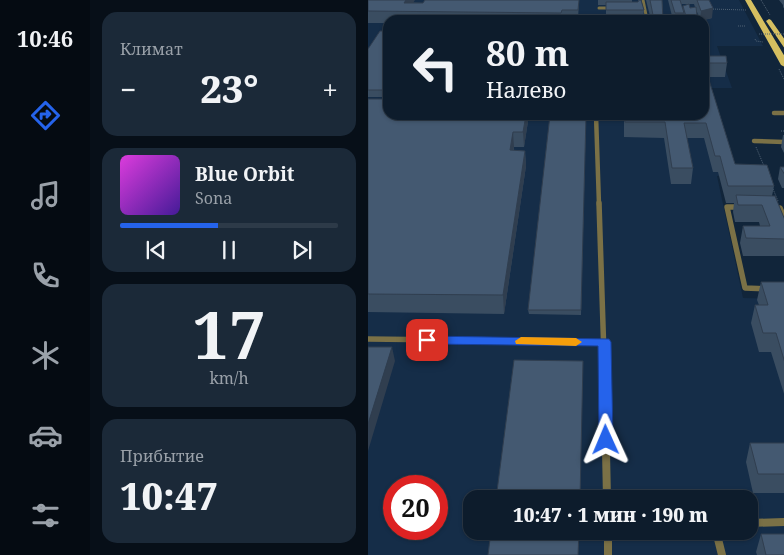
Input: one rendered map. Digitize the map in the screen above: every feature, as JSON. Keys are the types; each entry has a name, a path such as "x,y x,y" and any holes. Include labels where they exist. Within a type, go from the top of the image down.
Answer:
{"main road":[{"path":"748,0 784,65"},
{"path":"756,0 784,47"}],"lane":[{"path":"644,0 646,15"},
{"path":"599,8 618,8"},
{"path":"774,113 784,113"},
{"path":"596,120 607,490"},
{"path":"754,141 784,142"},
{"path":"744,207 726,207 746,288 775,289"},
{"path":"771,208 782,208 784,219"},
{"path":"368,339 604,342"},
{"path":"758,523 784,522"},
{"path":"608,540 608,555"},
{"path":"718,540 722,555"}],"path":[{"path":"761,0 772,18"},
{"path":"711,10 753,10"},
{"path":"738,26 746,26"},
{"path":"764,42 756,41 755,39 761,39 759,34 784,34"},
{"path":"754,141 764,166"},
{"path":"770,183 782,208"}],"shaded area":[{"path":"368,0 739,0 763,46 717,46 732,88 709,88 733,175 717,176 743,298 784,299 784,555 368,555"}],"building":[{"path":"368,0 406,0 404,3 423,3 425,0 579,0 578,10 562,10 561,13 368,11"},
{"path":"641,0 644,10 606,10 606,2 638,2"},
{"path":"650,0 662,0 663,15 653,15"},
{"path":"671,0 680,0 684,13 675,13"},
{"path":"697,0 709,0 713,8 701,11"},
{"path":"689,4 690,8 696,7 697,15 686,15 683,6"},
{"path":"380,31 383,31 383,90 368,90 368,49"},
{"path":"709,56 726,56 727,63 709,63"},
{"path":"709,80 735,164 767,165 774,186 728,186 720,156 715,156 706,123 684,123 693,168 672,168 665,122 625,122 625,120 709,120"},
{"path":"368,99 383,99 383,120 525,120 523,132 513,132 510,150 525,151 503,295 368,294"},
{"path":"549,120 586,120 581,310 528,310"},
{"path":"780,167 785,167 785,175"},
{"path":"736,195 775,196 785,220 785,239 746,238 743,226 770,226 762,205 738,205"},
{"path":"761,282 785,282 785,363 776,333 763,333 755,305 768,305"},
{"path":"368,347 392,347 368,424"},
{"path":"514,360 583,361 580,490 497,490"},
{"path":"750,443 785,443 785,474 758,474"},
{"path":"761,534 785,534 785,555 766,555"},
{"path":"490,540 579,540 578,555 488,555"}],"slow traffic":[{"path":"521,341 576,342"}],"route":[{"path":"427,340 604,342 606,440"}]}
